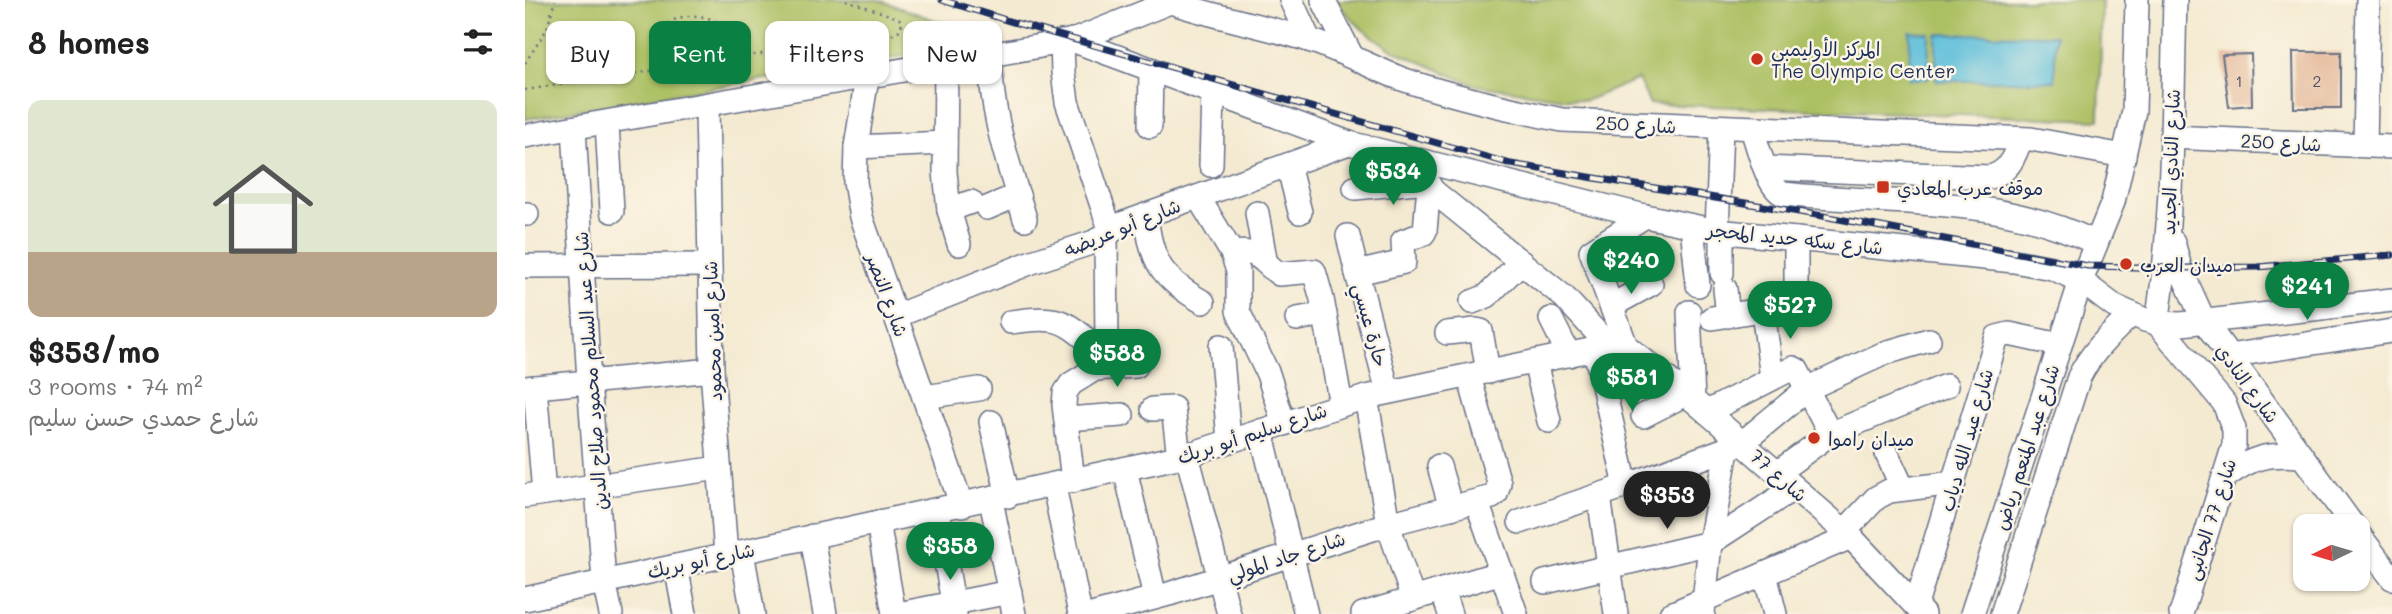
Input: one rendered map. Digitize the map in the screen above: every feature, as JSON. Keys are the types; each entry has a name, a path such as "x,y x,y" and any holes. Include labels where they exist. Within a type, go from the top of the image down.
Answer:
{"street":[{"path":"1291,0 1310,40"},
{"path":"1323,0 1351,55"},
{"name":"شارع النادي الجديد","path":"2081,281 2113,202 2134,111 2137,0"},
{"name":"شارع النادي الجديد","path":"2157,323 2166,268 2169,226 2175,0"},
{"path":"2365,145 2368,0"},
{"path":"1002,53 1067,41 1168,1"},
{"name":"شارع 250","path":"1168,1 1310,40 1351,55 1400,78 1511,110 1562,120 2021,139 2124,156"},
{"path":"1067,41 1063,72 1067,102 1108,234 1108,337 1100,362 1071,384 1065,394 1063,483 1080,614"},
{"name":"شارع سكه حديد المحجر","path":"1067,41 1213,92 1349,143 1427,176 1719,231 2014,261 2052,268 2081,281"},
{"path":"1150,126 1151,69"},
{"path":"525,136 828,84"},
{"name":"شارع النصر","path":"866,84 856,147 855,182 861,217 962,506"},
{"path":"947,84 951,137 945,172 949,210 959,244"},
{"path":"991,84 993,102 1024,219"},
{"path":"1211,165 1213,92"},
{"name":"شارع امين محمود","path":"706,106 712,370 719,468 734,554 753,614"},
{"path":"607,123 612,211"},
{"name":"شارع عبد السلام محمود صلاح الدين","path":"575,128 589,381 604,581 611,614"},
{"path":"1721,128 1719,231 1723,281 1720,317 1796,304 1796,239"},
{"path":"1752,129 1774,188 1783,194 1947,204 2011,213 2069,230 2096,243"},
{"path":"856,147 951,137"},
{"name":"شارع 250","path":"2171,137 2392,147"},
{"path":"1766,168 1990,177 2007,169 2021,139"},
{"name":"شارع أبو عريضه","path":"896,316 1108,234 1124,223 1349,143"},
{"path":"1288,165 1300,212"},
{"path":"1355,188 1427,176"},
{"name":"شارع 77","path":"1427,176 1521,262 1564,297 1610,347 1695,402 1735,446 1785,480 1847,534 1920,610"},
{"name":"حارة عيسي","path":"1413,599 1388,524 1377,395 1358,278 1404,262 1403,241 1423,234 1427,176"},
{"path":"949,210 1018,195"},
{"path":"1198,197 1232,253 1238,271 1238,311 1268,374 1284,424"},
{"path":"1257,213 1265,259"},
{"path":"1146,215 1149,243 1161,268 1179,288 1203,302"},
{"path":"1626,486 1610,347 1611,306 1592,254 1593,248 1645,216"},
{"path":"1692,226 1698,285"},
{"name":"شارع النادي","path":"2169,226 2180,268 2204,321 2344,514"},
{"path":"1297,319 1324,306 1358,278 1348,236"},
{"path":"1232,253 1244,251 1255,254 1265,259 1279,274 1314,271 1324,306 1341,405"},
{"path":"1472,302 1487,296 1521,262"},
{"path":"525,267 709,265"},
{"path":"2081,281 2114,306 2157,323 2181,324 2389,306"},
{"name":"شارع عبد المنعم رياض","path":"1972,614 2081,281"},
{"path":"1611,306 1651,284"},
{"path":"1763,311 1772,378"},
{"path":"1689,312 1695,402"},
{"name":"شارع عبد المنعم رياض","path":"2002,614 2079,377 2098,347 2132,314"},
{"path":"1011,323 1053,318 1073,329 1100,362 1136,366"},
{"path":"1551,320 1569,355"},
{"name":"شارع 77 الجانبى","path":"2157,323 2224,403 2234,429 2234,445 2182,614"},
{"path":"1447,333 1481,331 1478,374 1499,483 1496,494 1478,502 1516,614"},
{"path":"2228,356 2392,331"},
{"name":"شارع عبد الله دياب","path":"1920,610 1997,337 2009,334 2060,345"},
{"path":"1520,522 1735,446 1807,389 1885,354 1929,340"},
{"path":"1221,346 1229,441"},
{"name":"شارع سليم أبو بريك","path":"878,522 1000,498 1183,456 1377,395 1610,347"},
{"path":"1535,362 1549,421"},
{"path":"1643,415 1772,378 1793,368 1797,370 1830,434"},
{"path":"712,370 530,388 534,494 719,468"},
{"path":"1545,582 1710,543 1785,480 1830,434 1946,386"},
{"path":"924,397 979,389"},
{"path":"1153,409 1173,408 1183,456 1229,614"},
{"path":"1066,419 1122,413"},
{"path":"878,522 896,614 1012,603 991,422"},
{"path":"1261,431 1306,614"},
{"path":"1703,607 1710,543 1735,446"},
{"path":"1887,454 1903,489"},
{"path":"2224,478 2241,465 2260,457 2280,454 2301,456"},
{"path":"1439,466 1451,508"},
{"path":"1125,469 1165,602"},
{"path":"1671,614 1703,607 1847,534 1876,498 1889,491 1954,483"},
{"path":"1599,496 1616,614"},
{"name":"شارع جاد المولي","path":"1095,614 1165,602 1219,578 1388,524 1478,502"},
{"path":"937,511 954,609"},
{"name":"شارع أبو بريك","path":"535,603 604,581 878,522"},
{"path":"812,536 825,614"},
{"path":"2370,549 2392,579"},
{"path":"677,566 685,614"},
{"path":"1369,613 1502,572"},
{"path":"1765,574 1775,614"},
{"path":"1441,590 1450,614"}],"path":[{"path":"526,60 547,29 555,0"},
{"path":"751,56 894,34 901,29 902,21 898,18 846,0"},
{"path":"666,21 675,13"},
{"path":"525,90 649,71"}],"green space":[{"path":"525,0 879,0 937,21 903,21 903,56 889,58 889,21 765,21 765,79 751,81 751,21 649,21 649,84 735,84 525,119"},
{"name":"المركز الأوليمبى The Olympic Center","path":"1337,0 2102,0 2099,120 1650,104 1638,79 1585,101 1474,85 1391,49 1362,29 1340,7"}],"water":[{"path":"1910,32 1929,33 1928,79 1909,79"},
{"path":"1936,34 2055,35 2055,81 1936,81"}],"building":[{"path":"2293,52 2341,52 2341,108 2294,108"},
{"path":"2251,54 2252,105 2229,107 2222,55"}],"railway":[{"path":"942,0 1511,164 1823,216 2088,266 2258,267 2392,255"}],"place":[{"name":"المركز الأوليمبى The Olympic Center","path":"1757,59"},
{"name":"موقف عرب المعادي","path":"1883,187"},
{"name":"ميدان العرب","path":"2126,264"},
{"name":"ميدان راموا","path":"1814,438"}]}
